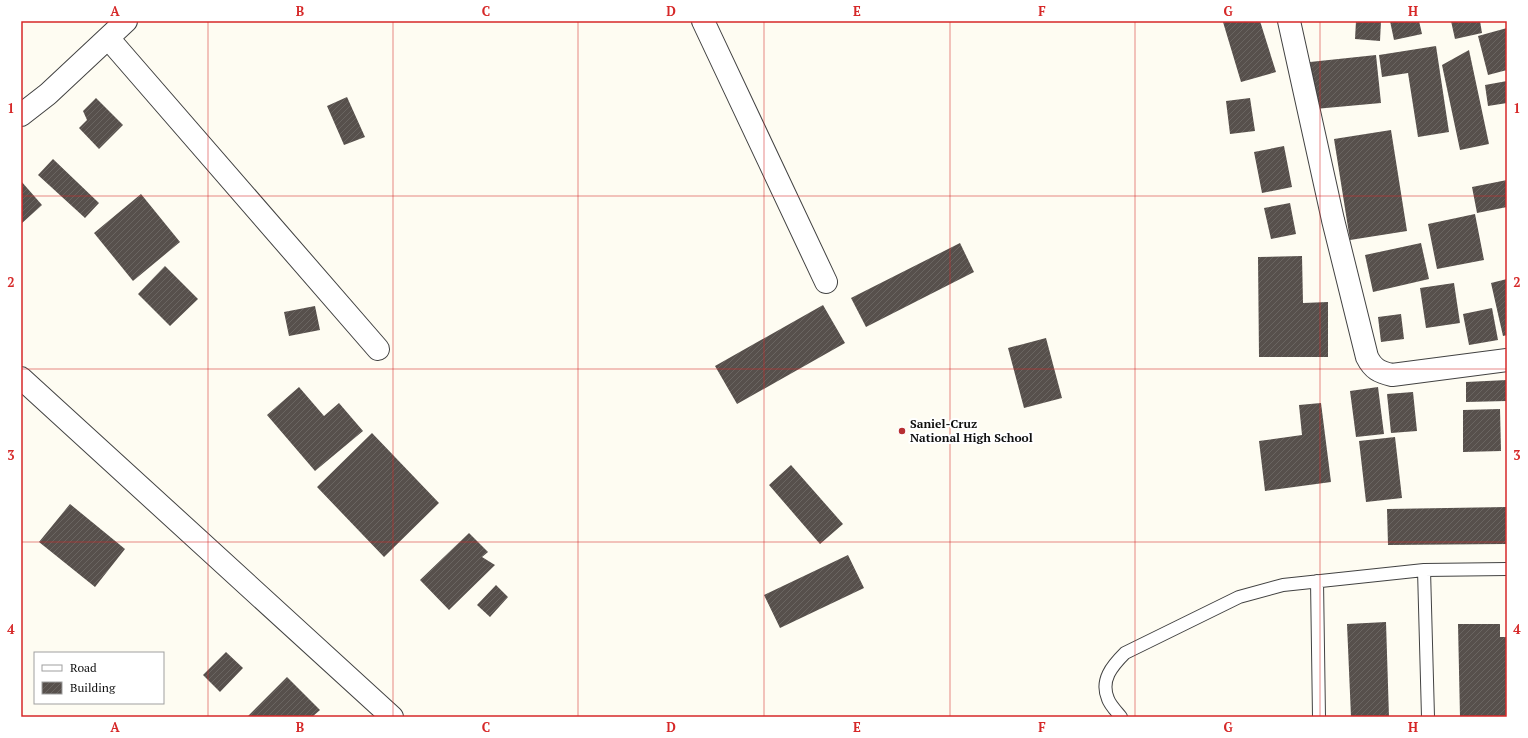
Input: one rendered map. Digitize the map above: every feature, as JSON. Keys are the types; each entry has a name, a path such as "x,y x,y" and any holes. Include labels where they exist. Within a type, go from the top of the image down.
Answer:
{"street":[{"path":"21,115 48,94 126,21"},
{"path":"703,21 826,282"},
{"path":"1288,21 1333,220 1370,365 1378,372 1392,374 1507,360"},
{"path":"108,38 378,349"},
{"path":"21,378 392,717"}],"lane":[{"path":"1121,717 1108,700 1105,682 1112,666 1125,653 1238,596 1283,585 1424,570 1507,570"},
{"path":"1424,570 1428,717"},
{"path":"1317,581 1319,717"}],"building":[{"path":"1260,21 1276,72 1241,82 1223,22"},
{"path":"1356,21 1381,21 1380,41 1355,39"},
{"path":"1390,21 1419,21 1422,34 1394,40"},
{"path":"1451,21 1480,21 1482,33 1455,39"},
{"path":"1507,28 1507,70 1488,75 1478,36"},
{"path":"1436,46 1449,132 1418,137 1408,73 1382,77 1379,55"},
{"path":"1469,50 1489,144 1460,150 1442,65"},
{"path":"1376,55 1381,103 1315,109 1310,62"},
{"path":"1507,81 1507,103 1488,106 1485,85"},
{"path":"347,97 365,137 344,145 327,106"},
{"path":"96,98 123,125 99,149 79,128 87,120 83,111"},
{"path":"1250,98 1255,131 1230,134 1226,101"},
{"path":"1391,130 1407,231 1350,240 1334,139"},
{"path":"1284,146 1292,187 1262,193 1254,152"},
{"path":"53,159 99,203 85,218 38,175"},
{"path":"1507,180 1507,207 1477,213 1472,187"},
{"path":"21,181 42,205 21,224"},
{"path":"141,194 180,242 133,281 94,233"},
{"path":"1290,203 1296,234 1271,239 1264,208"},
{"path":"1475,214 1484,260 1437,269 1428,224"},
{"path":"960,243 974,272 866,327 851,298"},
{"path":"1421,243 1429,279 1373,292 1365,255"},
{"path":"1302,256 1303,303 1328,302 1328,357 1259,357 1258,257"},
{"path":"165,266 198,299 170,326 138,294"},
{"path":"1507,279 1507,335 1503,336 1491,283"},
{"path":"1454,283 1460,323 1426,328 1420,288"},
{"path":"823,305 845,343 737,404 715,366"},
{"path":"315,306 320,330 289,336 284,312"},
{"path":"1492,308 1498,340 1469,345 1463,314"},
{"path":"1401,314 1404,339 1381,342 1378,317"},
{"path":"1046,338 1062,398 1024,408 1008,348"},
{"path":"1507,380 1507,401 1466,402 1466,382"},
{"path":"299,387 324,416 339,403 363,431 315,471 267,415"},
{"path":"1378,387 1384,434 1356,437 1350,391"},
{"path":"1413,392 1417,431 1391,433 1387,394"},
{"path":"1321,403 1331,482 1265,491 1259,441 1302,435 1299,405"},
{"path":"1500,409 1501,451 1463,452 1463,410"},
{"path":"372,433 439,503 384,557 317,487"},
{"path":"1395,437 1402,498 1366,502 1359,441"},
{"path":"791,465 843,524 820,544 769,485"},
{"path":"70,504 125,549 95,587 39,542"},
{"path":"1507,507 1507,544 1388,545 1387,509"},
{"path":"469,533 488,552 482,557 495,565 449,610 420,580"},
{"path":"848,555 864,588 780,628 764,595"},
{"path":"496,585 508,597 490,617 477,605"},
{"path":"1386,622 1389,717 1351,717 1347,624"},
{"path":"1458,624 1500,624 1500,637 1507,637 1507,717 1460,717"},
{"path":"226,652 243,668 220,692 203,675"},
{"path":"287,677 320,710 312,717 247,717"}],"place":[{"name":"Saniel-Cruz National High School","path":"902,431"}]}
